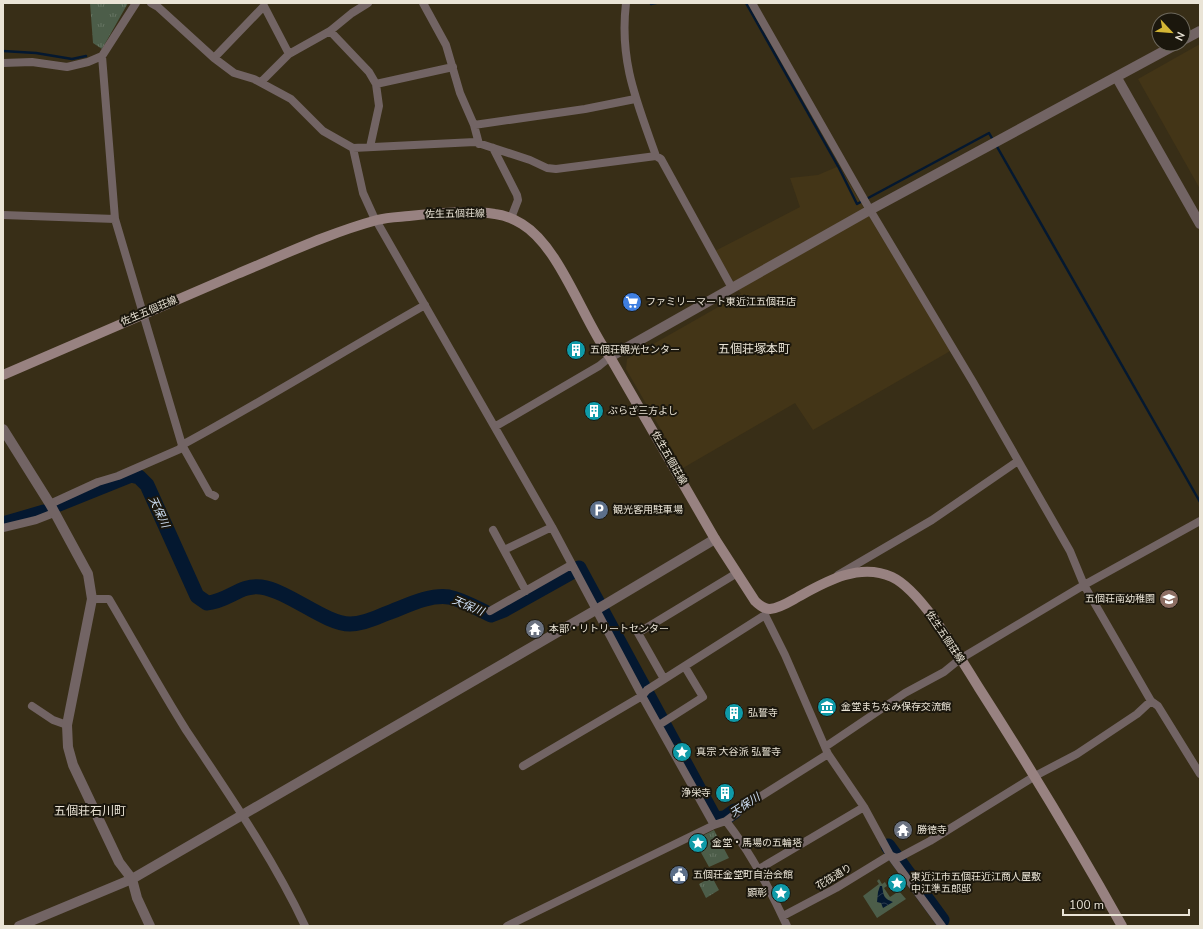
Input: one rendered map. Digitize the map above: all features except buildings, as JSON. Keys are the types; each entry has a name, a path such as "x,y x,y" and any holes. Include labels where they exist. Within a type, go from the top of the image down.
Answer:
{"main road":[{"name":"佐生五個荘線","path":"3,375 144,313 315,242 377,220 433,214 473,212 496,214 511,218 531,230 544,244 715,539 755,600 766,612 781,606 832,578 850,574 871,572 891,576 917,596 960,659 1035,776 1122,926"}],"street":[{"path":"3,63 32,62 67,67 88,62 102,56 136,3"},
{"path":"261,82 289,54 330,31 352,13 368,3"},
{"path":"423,3 446,45 460,93 474,125 479,144"},
{"path":"626,3 624,23 625,53 628,74 635,99 656,156 660,159 732,288"},
{"path":"752,3 866,203 1070,551 1084,585 1151,700 1158,706 1200,774"},
{"path":"158,4 214,58 234,73 261,82 291,99 324,131 353,148 475,142 547,168 556,169 656,156"},
{"path":"214,58 264,4 289,54"},
{"path":"330,31 369,72 376,84 379,106 370,148"},
{"path":"1191,36 1200,31"},
{"path":"496,426 599,366 610,357 732,288 866,203 995,142 1117,78 1162,52"},
{"path":"102,56 115,219 182,445 209,493 215,496"},
{"path":"376,84 453,67"},
{"path":"1117,78 1200,224"},
{"path":"474,125 585,109 635,99"},
{"path":"353,148 363,193 377,220 496,426 552,527 573,569 599,608 714,825"},
{"path":"493,148 518,195 518,200 511,218"},
{"path":"3,215 115,219"},
{"path":"3,528 36,520 98,482 118,476 180,449 182,445 244,412 338,354 426,305"},
{"path":"3,429 52,509 88,574 92,599 67,725 68,747 73,766 119,862 132,879 137,898 150,926"},
{"path":"832,578 932,520 1018,461"},
{"path":"507,926 726,820 827,750 905,693 944,672 960,659 1084,585 1200,520"},
{"path":"504,550 552,527"},
{"path":"493,530 526,591"},
{"path":"19,926 132,879 715,539"},
{"path":"490,611 526,591 573,569"},
{"path":"664,679 638,633 737,573"},
{"path":"92,599 109,600 185,728 294,901 305,926"},
{"path":"523,766 644,693 766,612 827,750 942,926"},
{"path":"661,723 703,697 685,667"},
{"name":"花筏通り","path":"784,916 896,856 942,834 1035,776 1077,754 1137,714 1151,700"},
{"path":"32,706 53,720 67,725"},
{"path":"760,869 864,807"},
{"path":"726,820 760,869 784,916 787,926"}],"shaded area":[{"path":"1200,44 1200,189 1138,79 1186,52 1191,52 1191,49"},
{"path":"839,166 952,350 813,430 795,403 683,468 626,369 627,359 741,294 715,251 800,207 790,178 818,175"}],"green space":[{"path":"90,3 128,3 102,49 93,43"},
{"path":"714,830 729,858 709,867 694,840"},
{"path":"712,877 719,890 706,898 699,884"},
{"path":"879,879 882,884 885,882 887,886 884,888 890,897 899,891 906,899 877,918 863,896 879,884 877,881"}],"water":[{"path":"880,886 882,886 886,898 893,902 883,908 881,903 877,902"}],"waterway":[{"path":"651,4 656,3"},
{"path":"746,3 839,168 857,204 989,133 993,140"},
{"path":"3,51 36,53 72,59 86,56"},
{"path":"996,145 1200,502"},
{"name":"天保川","path":"59,504 131,475 139,477 147,485 197,596 207,603 221,600 240,590 261,587 283,594 329,619 340,623 350,624 368,621 433,597 449,597 460,600 491,615 504,610 579,568 715,819 725,818 735,811"},
{"name":"天保川","path":"3,524 44,512"},
{"name":"天保川","path":"888,846 942,920"}],"place":[{"name":"ファミリーマート東近江五個荘店","path":"632,302"},
{"name":"五個荘観光センター","path":"576,350"},
{"name":"ぷらざ三方よし","path":"594,411"},
{"name":"観光客用駐車場","path":"599,510"},
{"name":"五個荘南幼稚園","path":"1169,599"},
{"name":"本部・リトリートセンター","path":"535,629"},
{"name":"金堂まちなみ保存交流館","path":"827,707"},
{"name":"弘誓寺","path":"734,713"},
{"name":"真宗 大谷派 弘誓寺","path":"682,752"},
{"name":"浄栄寺","path":"725,793"},
{"name":"勝徳寺","path":"903,830"},
{"name":"金堂・馬場の五輪塔","path":"698,843"},
{"name":"五個荘金堂町自治会館","path":"679,875"},
{"name":"東近江市五個荘近江商人屋敷 中江準五郎邸","path":"897,883"},
{"name":"顕彰","path":"781,893"}],"district":[{"name":"五個荘塚本町","path":"754,349"},
{"name":"五個荘石川町","path":"90,811"}]}
